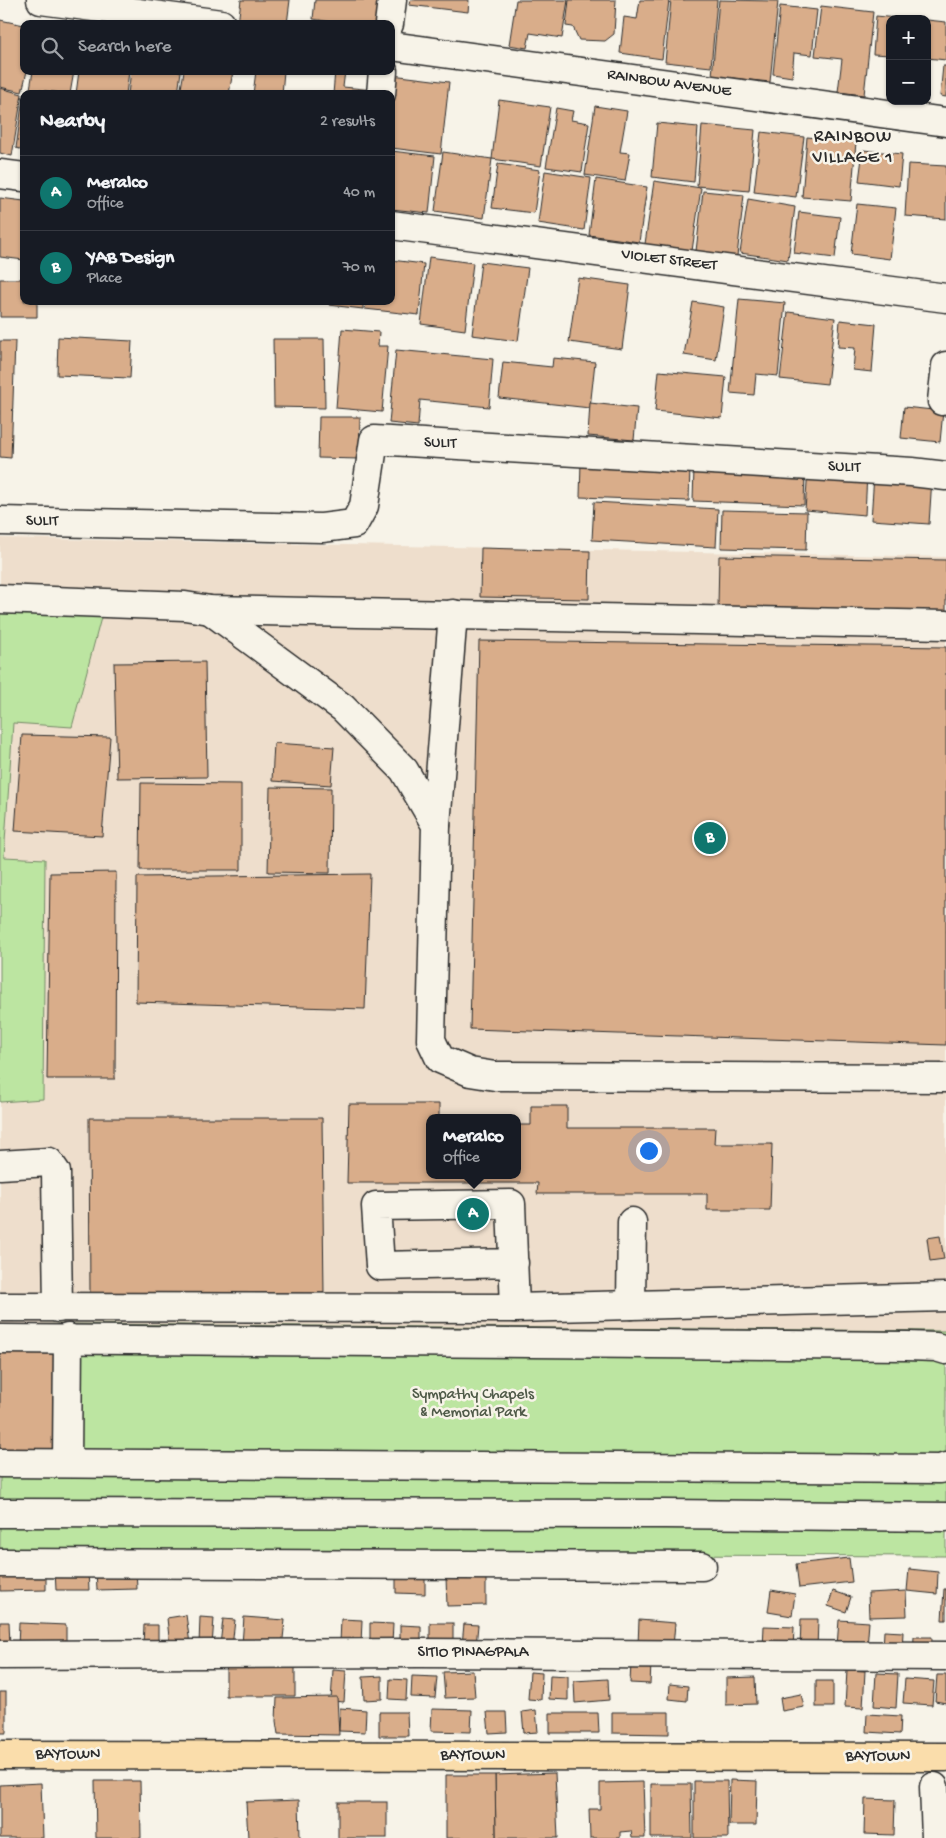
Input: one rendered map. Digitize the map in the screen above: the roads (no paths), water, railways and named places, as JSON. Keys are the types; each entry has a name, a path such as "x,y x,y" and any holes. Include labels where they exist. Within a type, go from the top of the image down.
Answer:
{"main road":[{"name":"BAYTOWN","path":"0,1755 946,1757"}],"street":[{"path":"41,0 191,20"},
{"path":"390,20 392,0"},
{"name":"RAINBOW AVENUE","path":"395,47 946,122"},
{"path":"381,90 383,75"},
{"path":"0,174 20,176"},
{"name":"VIOLET STREET","path":"395,226 946,298"},
{"path":"942,402 946,366"},
{"name":"SULIT","path":"0,521 322,528 354,524 364,506 374,440 912,472 946,476"},
{"path":"0,599 185,606 210,610 946,625"},
{"path":"210,610 343,708 404,770 436,825"},
{"path":"453,614 436,825 431,1040 440,1059 470,1072 495,1076 946,1078"},
{"path":"0,1165 49,1162 56,1172 58,1308"},
{"path":"514,1263 380,1266 376,1206 511,1204 514,1263 516,1308"},
{"path":"631,1305 632,1222"},
{"path":"0,1308 516,1308 946,1297"},
{"path":"67,1462 68,1338"},
{"path":"0,1339 68,1338 907,1346 936,1347 946,1350"},
{"path":"0,1463 940,1469 946,1467"},
{"path":"0,1513 665,1514 946,1517"},
{"path":"0,1563 702,1566"},
{"name":"SITIO PINAGPALA","path":"0,1655 430,1653 946,1656"},
{"path":"934,1787 936,1838"}],"place":[{"name":"YAB Design","path":"710,838"},
{"name":"Meralco","path":"473,1214"}],"district":[{"name":"RAINBOW VILLAGE 1","path":"853,147"}],"park label":[{"name":"Sympathy Chapels & Memorial Park","path":"473,1404"}]}
